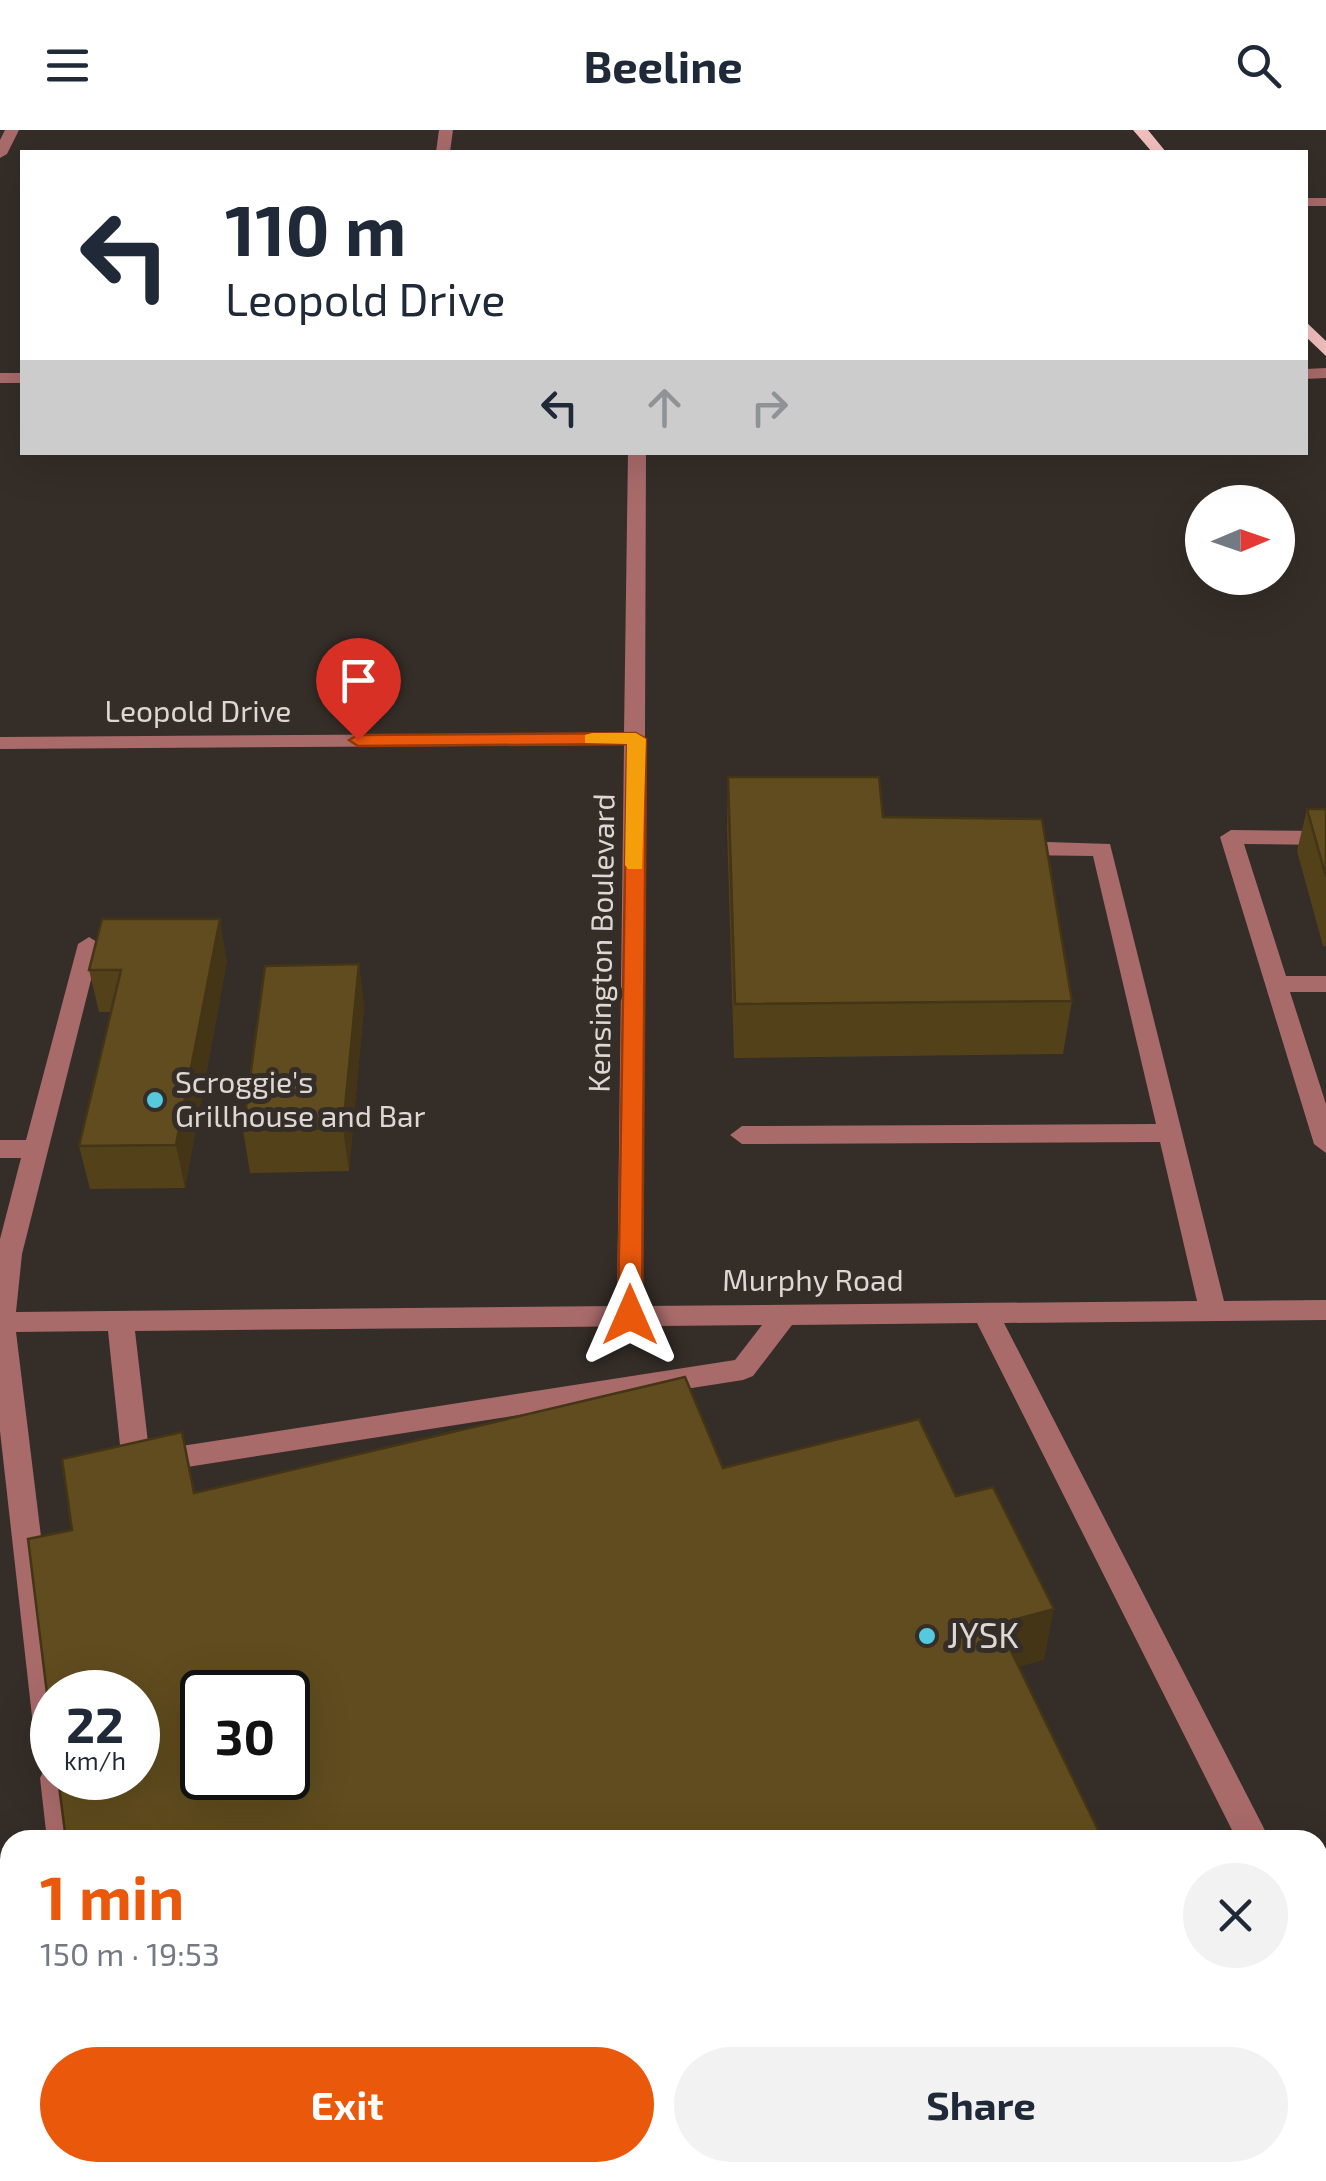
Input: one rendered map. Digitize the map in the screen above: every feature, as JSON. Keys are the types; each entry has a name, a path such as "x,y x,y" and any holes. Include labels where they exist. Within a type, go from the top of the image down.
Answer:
{"main road":[{"path":"1140,130 1157,150"},
{"path":"1308,330 1326,351"}],"street":[{"path":"0,154 12,130"},
{"name":"Kensington Boulevard","path":"630,1315 637,455"},
{"name":"Leopold Drive","path":"0,743 636,739"},
{"path":"1326,838 1231,838 1276,984 1317,1084 1326,1144"},
{"path":"992,848 1102,849 1213,1311"},
{"path":"42,1670 0,1322 9,1254 89,944"},
{"path":"1276,984 1326,984"},
{"path":"742,1134 1172,1133"},
{"path":"0,1149 36,1148"},
{"name":"Murphy Road","path":"0,1322 1326,1310"},
{"path":"120,1320 136,1464 744,1369 786,1313"},
{"path":"985,1314 1249,1830"},
{"path":"58,1800 62,1830"}],"building":[{"path":"728,777 879,777 883,817 1042,819 1072,1001 735,1004"},
{"path":"1307,809 1326,809 1326,877"},
{"name":"Scroggie's Grillhouse and Bar","path":"102,919 220,919 176,1145 79,1146 121,970 89,970"},
{"path":"359,964 343,1128 243,1130 265,966"},
{"path":"685,1377 723,1468 919,1419 956,1496 993,1487 1054,1609 998,1624 1098,1830 65,1830 61,1800 160,1800 160,1670 44,1670 28,1539 72,1530 62,1459 182,1432 194,1493"}],"slow traffic":[{"path":"592,739 636,739 635,865"}],"place":[{"name":"Scroggie's Grillhouse and Bar","path":"155,1100"},
{"name":"JYSK","path":"927,1636"}],"route":[{"path":"358,740 636,739 630,1315"}]}
